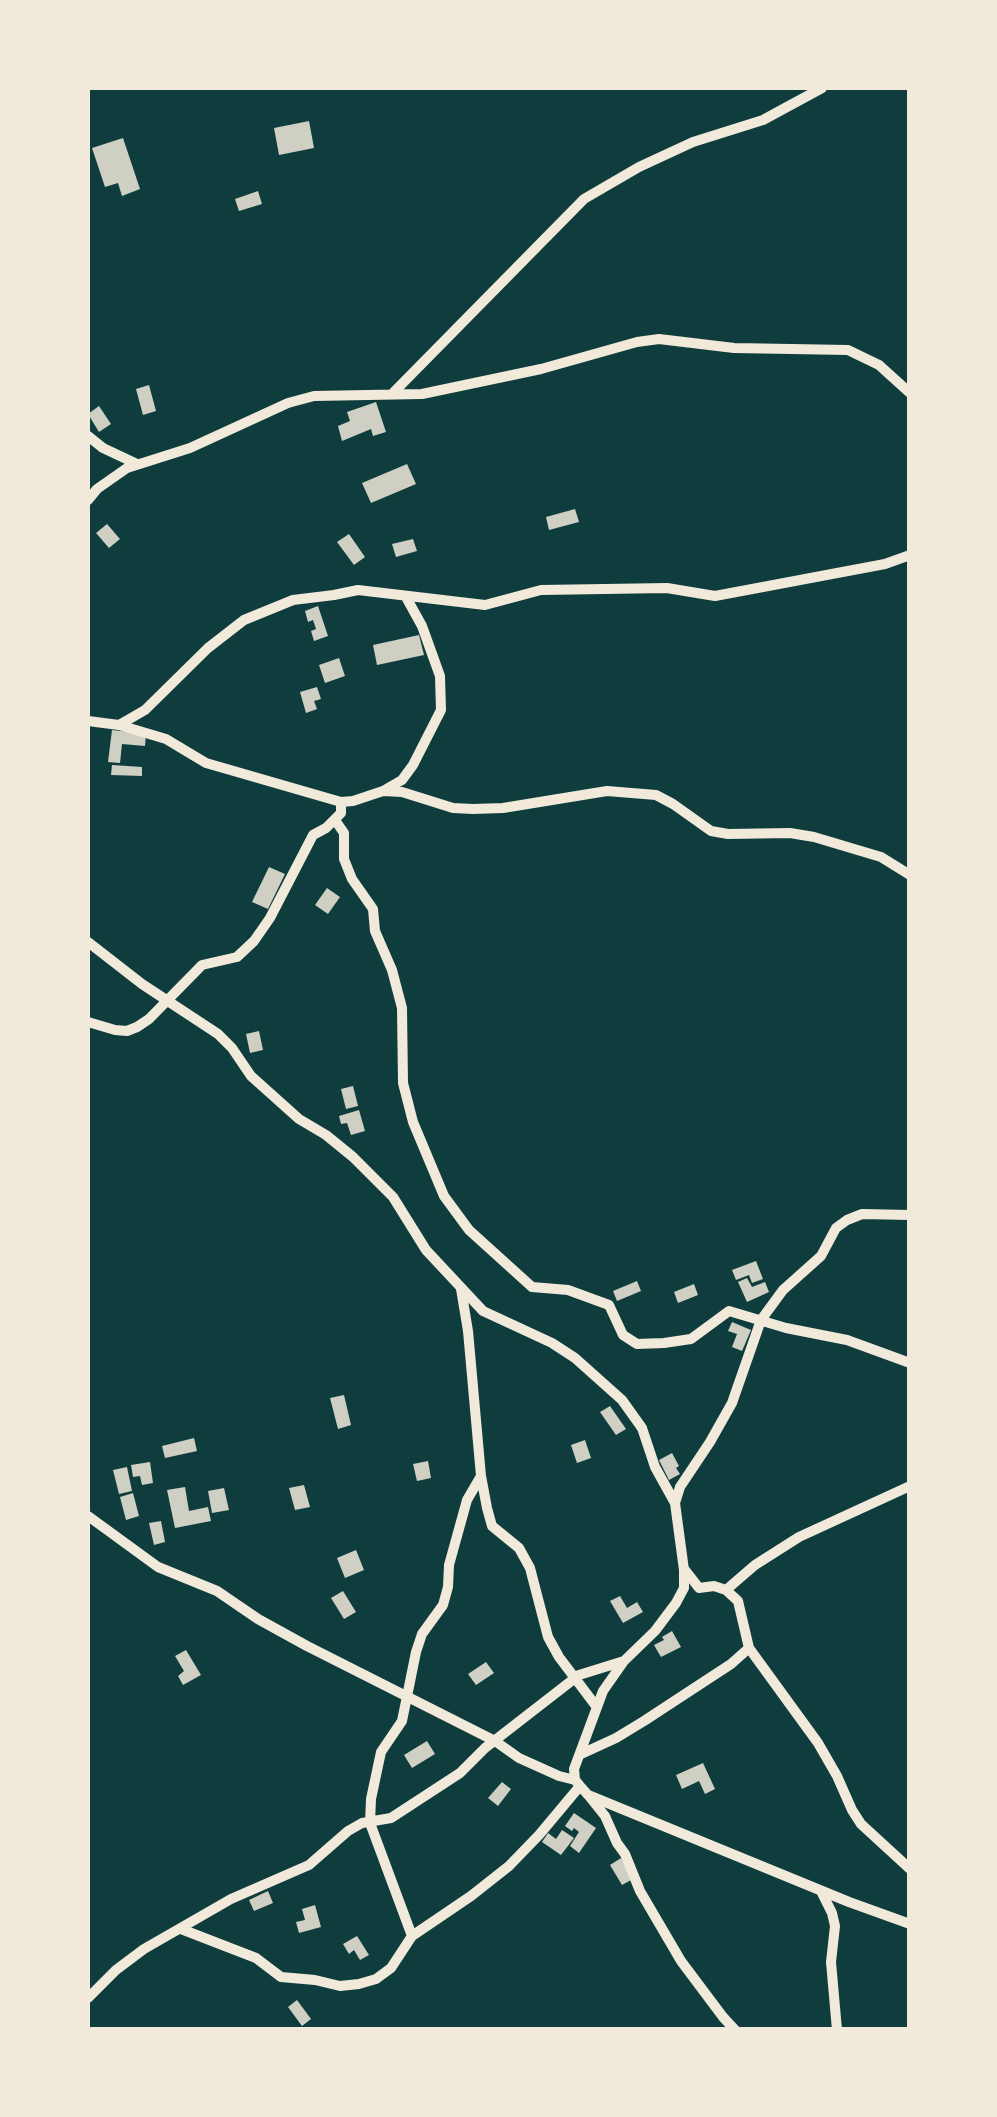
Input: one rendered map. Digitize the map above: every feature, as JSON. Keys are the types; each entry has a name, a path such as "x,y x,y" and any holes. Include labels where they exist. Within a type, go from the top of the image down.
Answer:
{"street":[{"path":"392,395 584,199 639,167 693,142 763,120 822,88"},
{"path":"88,500 119,473 190,448 288,403 314,396 422,394 659,339 734,348 848,350 878,364 910,393"},
{"path":"88,436 138,464"},
{"path":"119,724 146,710 208,648 244,620 293,600 358,590 485,604 541,590 667,588 714,596 886,564 910,555"},
{"path":"88,721 119,724 166,739 206,762 341,802 383,791 402,780 413,766 442,710 440,676 422,626 406,597"},
{"path":"383,791 472,810 608,791 656,795 711,832 814,837 880,858 910,874"},
{"path":"88,1022 128,1031 149,1019 202,965 237,957 270,918 314,835 341,813 341,802"},
{"path":"335,820 344,833 344,859 352,879 374,909 375,931 392,970 402,1008 403,1083 412,1122 444,1196 469,1230 532,1287 568,1290 609,1305 622,1335 637,1344 691,1339 729,1312 847,1340 910,1363"},
{"path":"88,946 218,1034 250,1076 376,1178 393,1197 426,1250 483,1311 552,1342 574,1358 622,1400 642,1428 675,1504 684,1588 655,1631 624,1661 603,1691 574,1770 581,1787 605,1816 640,1891 681,1961 735,2030"},
{"path":"675,1504 680,1487 732,1402 761,1320 784,1290 821,1256 836,1228 847,1220 862,1214 910,1216"},
{"path":"461,1288 486,1508 492,1526 519,1548 530,1568 548,1638 596,1706"},
{"path":"412,1936 370,1823 370,1799 382,1752 402,1722 422,1634 443,1605 448,1565 467,1500 481,1476"},
{"path":"726,1590 798,1537 910,1486"},
{"path":"88,1516 158,1567 217,1590 258,1619 494,1741 519,1758 849,1902 910,1924"},
{"path":"684,1570 699,1588 714,1586 738,1601 750,1648 818,1743 852,1810 861,1824 910,1869"},
{"path":"578,1756 616,1738 750,1648"},
{"path":"88,1998 128,1960 231,1899 309,1865 348,1831 391,1818 460,1773 579,1674 624,1661"},
{"path":"181,1929 256,1958 281,1977 340,1986 376,1979 392,1968 412,1936 508,1866 581,1787"},
{"path":"821,1890 834,1926 831,1962 837,2030"},
{"path":"834,1926 849,1902"}],"building":[{"path":"309,121 314,148 279,155 274,128"},
{"path":"123,138 140,189 122,196 118,183 105,187 92,148"},
{"path":"258,191 262,204 239,211 235,199"},
{"path":"149,385 156,411 143,415 136,389"},
{"path":"376,402 386,432 373,436 371,429 342,441 338,426 350,421 347,412"},
{"path":"99,406 111,424 99,432 88,414"},
{"path":"407,464 416,484 371,503 362,483"},
{"path":"575,509 579,522 549,530 546,517"},
{"path":"107,524 120,539 109,548 96,533"},
{"path":"349,534 365,557 354,565 337,542"},
{"path":"413,539 417,551 396,557 392,544"},
{"path":"318,606 328,636 314,641 311,631 316,629 313,620 308,622 305,611"},
{"path":"419,635 424,655 377,665 373,645"},
{"path":"339,658 345,676 325,683 319,665"},
{"path":"317,687 321,699 314,701 317,709 306,713 300,692"},
{"path":"112,730 146,734 145,746 122,744 120,763 108,762"},
{"path":"112,765 142,767 142,776 111,775"},
{"path":"269,867 285,874 268,909 252,902"},
{"path":"327,888 340,897 328,914 315,905"},
{"path":"259,1031 263,1050 250,1053 246,1034"},
{"path":"353,1086 358,1106 346,1109 341,1089"},
{"path":"359,1110 365,1131 351,1135 347,1123 341,1124 339,1116"},
{"path":"756,1261 763,1279 752,1283 749,1275 736,1280 732,1270"},
{"path":"747,1278 752,1287 765,1282 769,1292 747,1302 738,1282"},
{"path":"637,1281 641,1291 617,1301 613,1291"},
{"path":"694,1284 698,1295 678,1303 674,1292"},
{"path":"732,1322 751,1330 742,1351 732,1347 737,1334 728,1331"},
{"path":"344,1395 351,1425 338,1429 330,1398"},
{"path":"610,1406 626,1429 616,1435 600,1412"},
{"path":"194,1438 197,1451 165,1458 162,1446"},
{"path":"585,1440 591,1458 577,1463 571,1445"},
{"path":"672,1453 680,1474 669,1480 659,1460"},
{"path":"428,1461 431,1478 417,1481 413,1464"},
{"path":"150,1462 153,1483 142,1485 140,1476 133,1477 131,1465"},
{"path":"127,1467 132,1491 119,1494 113,1470"},
{"path":"304,1485 310,1507 295,1510 289,1488"},
{"path":"185,1487 189,1511 208,1507 211,1521 175,1528 167,1490"},
{"path":"224,1488 229,1510 212,1513 208,1491"},
{"path":"133,1493 139,1516 126,1520 120,1497"},
{"path":"161,1521 165,1542 154,1545 149,1523"},
{"path":"356,1550 364,1570 345,1578 337,1558"},
{"path":"343,1591 356,1612 344,1619 331,1598"},
{"path":"620,1596 627,1608 637,1602 643,1612 623,1623 610,1601"},
{"path":"672,1631 681,1647 661,1657 654,1645"},
{"path":"186,1650 201,1675 183,1685 178,1676 184,1671 175,1656"},
{"path":"486,1662 494,1673 476,1685 468,1674"},
{"path":"427,1741 435,1754 412,1768 404,1755"},
{"path":"703,1763 715,1789 705,1794 699,1781 682,1789 676,1775"},
{"path":"502,1782 511,1789 498,1806 488,1798"},
{"path":"574,1813 596,1828 579,1853 570,1846 579,1832 565,1826"},
{"path":"562,1830 574,1838 561,1855 542,1842 548,1833 556,1839"},
{"path":"621,1858 633,1879 622,1885 610,1865"},
{"path":"268,1891 273,1903 254,1911 249,1900"},
{"path":"315,1905 321,1927 299,1933 296,1922 305,1920 302,1909"},
{"path":"357,1936 369,1955 360,1960 354,1950 349,1954 343,1944"},
{"path":"297,2000 311,2019 302,2026 288,2007"}]}
